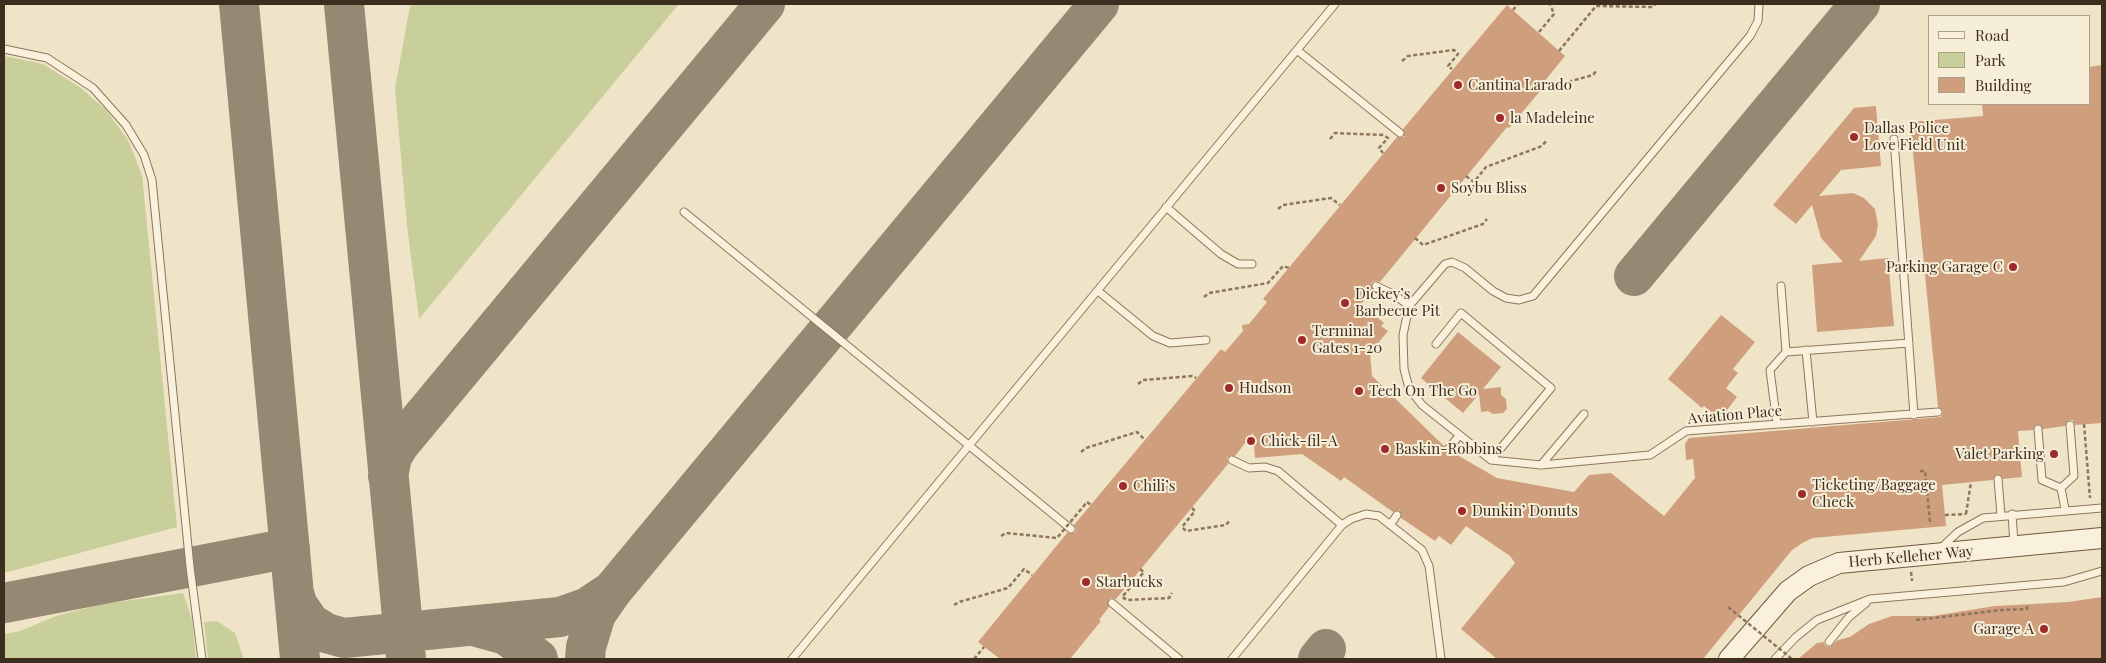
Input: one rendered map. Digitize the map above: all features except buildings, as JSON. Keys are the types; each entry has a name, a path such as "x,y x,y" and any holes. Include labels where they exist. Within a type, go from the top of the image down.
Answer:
{"main road":[{"name":"Herb Kelleher Way","path":"1728,659 1788,591 1809,576 1839,563 2102,538"}],"lane":[{"path":"792,659 1336,4"},
{"path":"1436,344 1461,313 1551,388 1491,460 1422,405 1409,388 1404,369 1403,335 1409,306 1445,264 1452,262 1466,268 1493,291 1506,298 1519,300 1533,296 1750,36 1758,21 1759,4"},
{"path":"4,49 47,58 93,88 126,125 144,155 152,180 190,567 202,659"},
{"path":"1297,50 1400,133"},
{"path":"1894,139 1914,414"},
{"path":"1166,208 1221,254 1238,264 1252,264"},
{"path":"684,212 1070,529"},
{"path":"1376,286 1394,294 1409,306"},
{"path":"1780,286 1786,352"},
{"path":"1098,291 1153,336 1170,343 1206,340"},
{"path":"1777,424 1770,370 1786,352 1909,343"},
{"path":"1806,350 1813,422"},
{"name":"Aviation Place","path":"1491,460 1541,465 1650,455 1686,431 1938,412"},
{"path":"1541,465 1584,414"},
{"path":"2061,488 2074,476 2070,425"},
{"path":"2038,429 2042,480 2061,488"},
{"path":"1448,449 1459,436"},
{"path":"1232,460 1249,468 1265,467 1278,471 1342,525"},
{"path":"1998,479 2001,515"},
{"path":"2061,488 2065,509"},
{"path":"1934,555 1958,532 1983,518 2065,509 2102,508"},
{"path":"1232,659 1342,525 1351,519 1366,514 1379,516 1422,550 1429,566 1441,659"},
{"path":"1390,525 1397,514"},
{"path":"2012,514 2014,547"},
{"path":"1775,659 1796,637 1817,620 1870,600 2064,582 2102,571"},
{"path":"1829,642 1849,617 1870,600"},
{"path":"1112,603 1179,659"}],"path":[{"path":"1512,10 1518,4"},
{"path":"1539,32 1554,14 1550,4"},
{"path":"1559,51 1596,6 1654,7 1655,4"},
{"path":"1402,61 1408,56 1454,50 1458,54 1448,66 1452,69"},
{"path":"1544,86 1546,88 1594,75 1597,70"},
{"path":"1330,139 1335,133 1383,135 1388,138 1379,148 1383,153"},
{"path":"1466,176 1474,182 1486,167 1542,146 1548,140"},
{"path":"1278,209 1283,205 1331,198 1340,205"},
{"path":"1415,238 1423,245 1483,224 1487,219"},
{"path":"1204,297 1209,293 1268,283 1283,266 1289,268"},
{"path":"1138,384 1143,380 1193,376 1196,378"},
{"path":"2084,424 2090,502"},
{"path":"1081,452 1086,448 1137,432 1145,440"},
{"path":"1920,471 1925,470 1930,522"},
{"path":"1966,514 1971,482"},
{"path":"1001,536 1006,533 1057,538 1087,502 1090,505"},
{"path":"1192,508 1195,511 1182,527 1186,531 1226,525 1230,520"},
{"path":"1945,515 1972,513"},
{"path":"954,606 959,602 1008,588 1024,568 1032,575"},
{"path":"1140,569 1144,572 1122,597 1127,600 1169,598 1172,593"},
{"path":"1916,620 2001,610 2027,609 2027,604"},
{"path":"1728,607 1792,659"},
{"path":"974,659 984,647"}],"green space":[{"path":"416,4 679,4 419,319 407,226 395,88 410,6"},
{"path":"4,56 43,64 81,88 106,110 128,140 142,175 177,527 4,573"},
{"path":"183,593 192,619 196,659 4,659 4,634 20,631 56,616 102,604"},
{"path":"217,621 235,633 244,659 208,659 204,622"}],"taxiway":[{"path":"239,4 300,659"},
{"path":"344,4 406,659"},
{"path":"388,476 392,457 399,445 765,4"},
{"path":"585,659 586,647 596,614 612,591 1099,4"},
{"path":"1634,276 1860,4"},
{"path":"4,603 290,548"},
{"path":"295,596 297,604 310,623 326,633 344,638 560,617 588,607 612,591"},
{"path":"477,627 506,635 538,659"},
{"path":"1318,659 1326,649"}],"place":[{"name":"Cantina Larado","path":"1458,85"},
{"name":"la Madeleine","path":"1500,118"},
{"name":"Dallas Police Love Field Unit","path":"1854,137"},
{"name":"Soybu Bliss","path":"1441,188"},
{"name":"Parking Garage C","path":"2013,267"},
{"name":"Dickey’s Barbecue Pit","path":"1345,303"},
{"name":"Terminal Gates 1-20","path":"1302,340"},
{"name":"Hudson","path":"1229,388"},
{"name":"Tech On The Go","path":"1359,391"},
{"name":"Chick-fil-A","path":"1251,441"},
{"name":"Baskin-Robbins","path":"1385,449"},
{"name":"Valet Parking","path":"2054,454"},
{"name":"Chili’s","path":"1123,486"},
{"name":"Ticketing/Baggage Check","path":"1802,494"},
{"name":"Dunkin’ Donuts","path":"1462,511"},
{"name":"Starbucks","path":"1086,582"},
{"name":"Garage A","path":"2044,629"}]}
